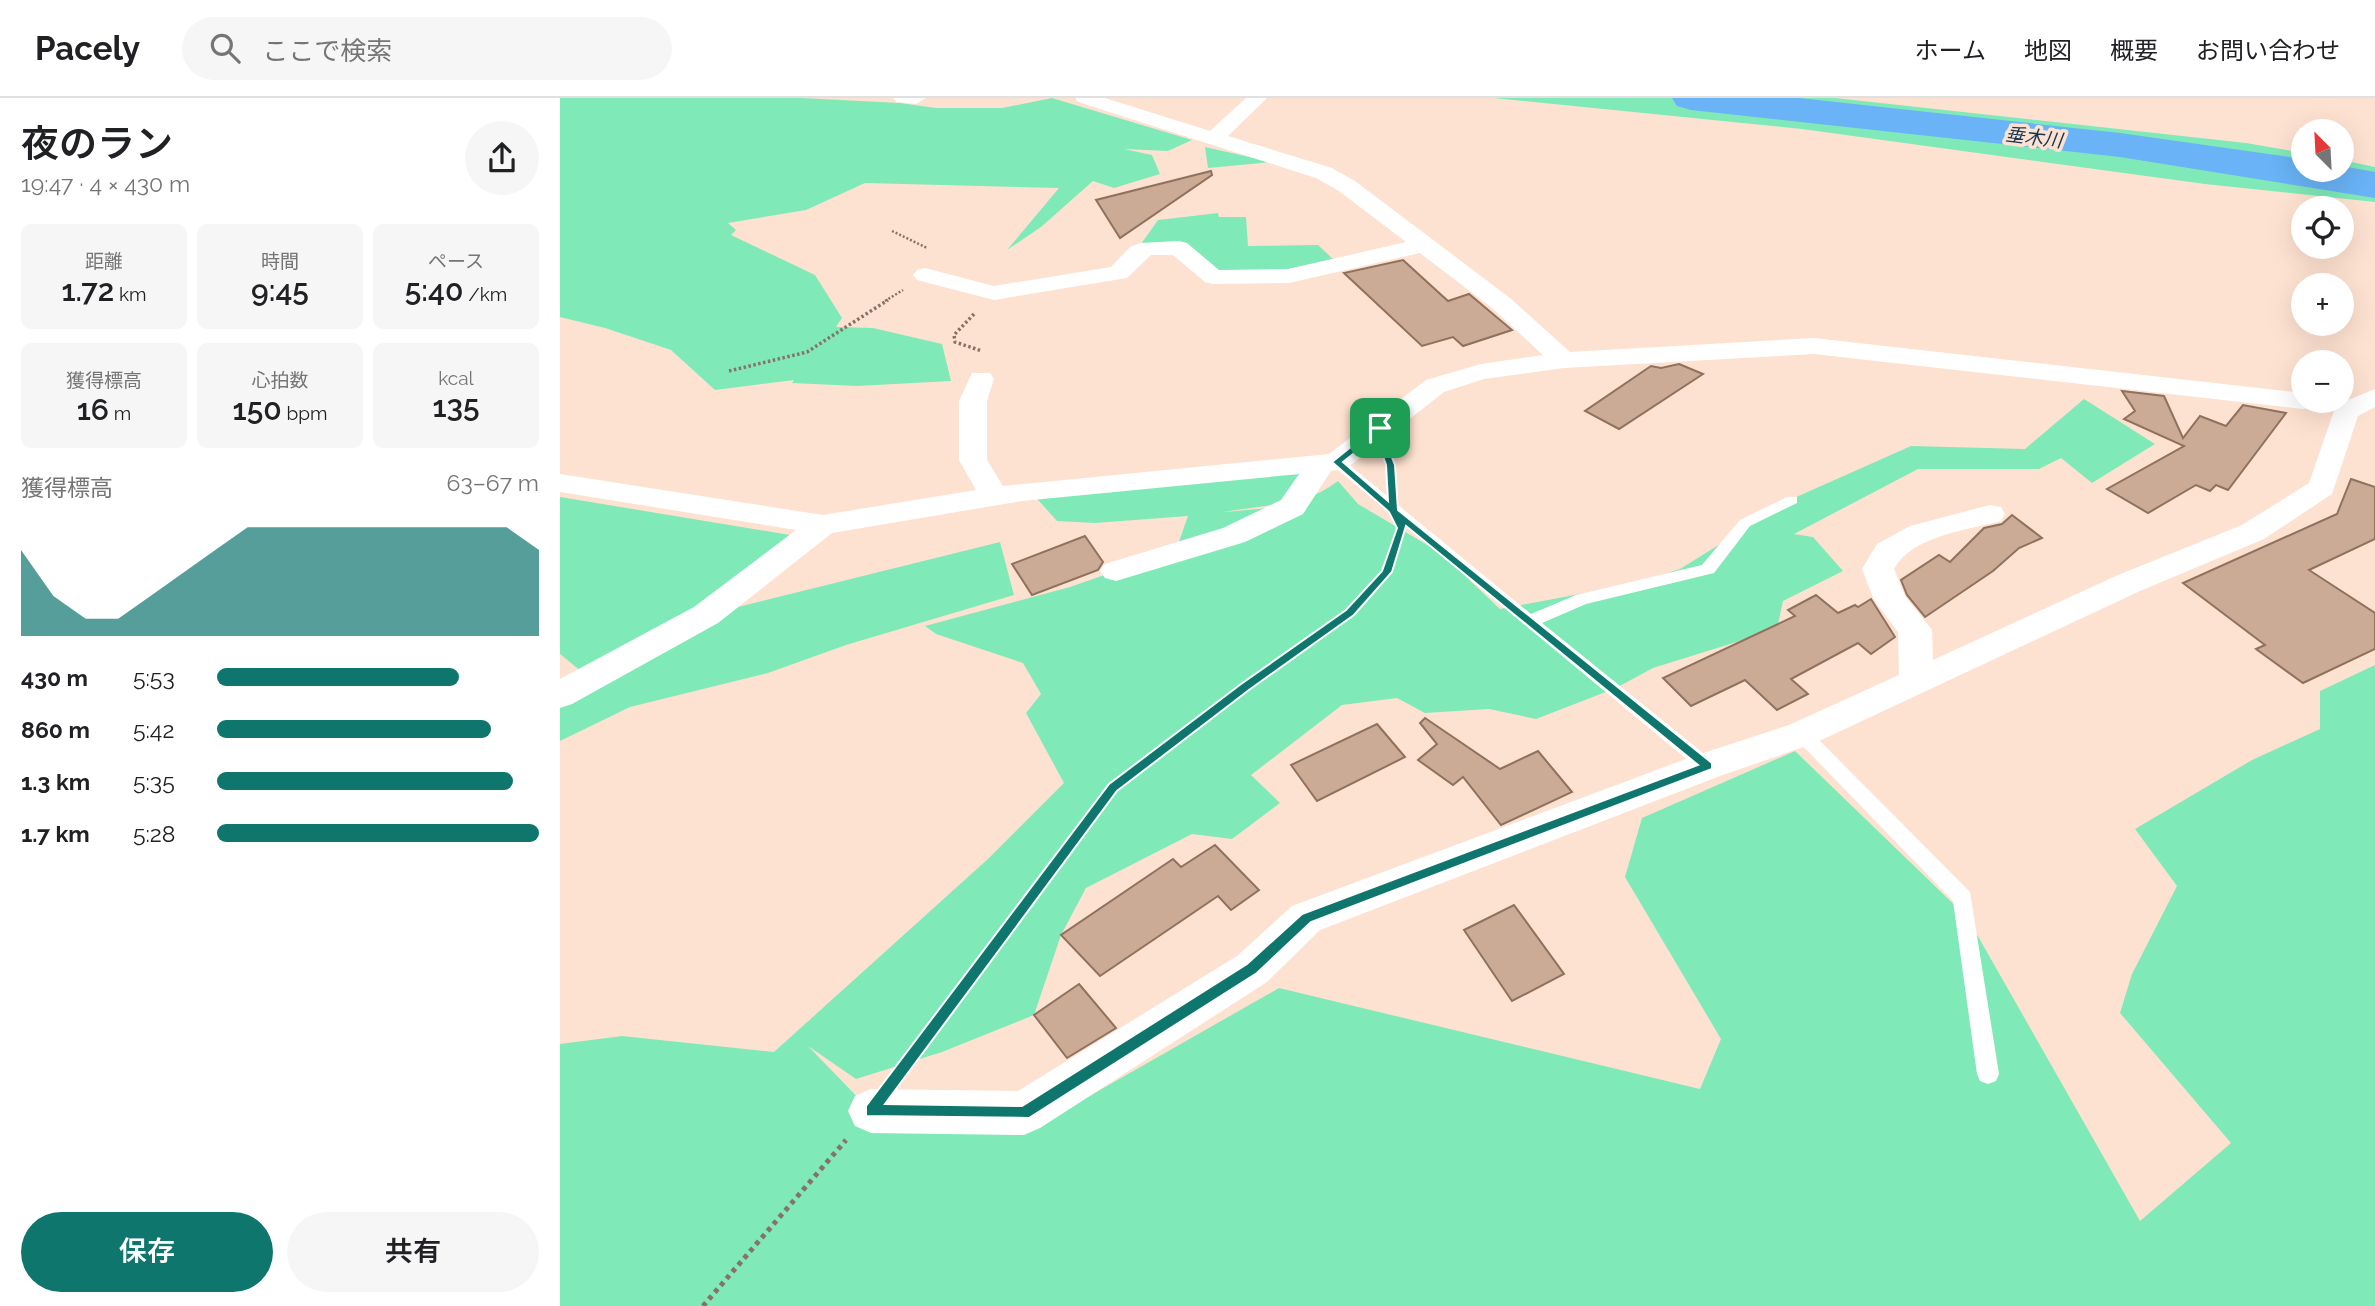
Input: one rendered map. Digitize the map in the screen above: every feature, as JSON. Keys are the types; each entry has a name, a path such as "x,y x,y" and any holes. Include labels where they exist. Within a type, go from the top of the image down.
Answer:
{"street":[{"path":"903,98 916,98"},
{"path":"1085,98 1324,173 1347,186 1501,303 1564,360"},
{"path":"1213,139 1257,98"},
{"path":"925,275 994,293 1119,273 1138,252 1148,248 1179,248 1213,277 1289,276 1424,245"},
{"path":"1116,571 1234,535 1292,507 1329,463 1435,386 1481,372 1564,360 1814,346 2291,400"},
{"path":"984,366 973,401 973,460 993,496"},
{"path":"871,1111 1024,1113 1252,968 1306,918 1707,766 1802,734 2129,583 2253,532 2322,488 2365,411"},
{"path":"560,483 823,525 993,496 1329,463"},
{"path":"1916,681 1915,630 1890,600 1878,569 1888,551 1921,533 1990,514"},
{"path":"560,695 706,615 823,525"}],"lane":[{"path":"1329,463 1531,621 1707,766"},
{"path":"1531,621 1582,599 1708,569 1745,523 1792,500"},
{"path":"1802,734 1963,898 1987,1074"}],"path":[{"path":"729,372 807,352 925,275 944,256 892,231"},
{"path":"984,366 954,342 954,335 994,293"},
{"path":"703,1306 871,1111 1113,788 1245,687 1350,613 1387,572 1402,528 1393,511"}],"green space":[{"path":"560,98 802,98 900,103 936,108 1002,108 1052,98 1192,140 1168,151 1124,149 1152,155 1160,174 1114,188 1093,181 1041,227 1007,250 1059,188 865,183 806,210 728,223 736,230 731,235 815,275 842,318 836,327 873,328 942,344 951,381 857,386 792,383 794,380 715,390 671,350 605,328 560,317"},
{"path":"1493,98 1835,98 2246,143 2291,151 2291,182 2354,182 2354,163 2375,167 2375,202 2354,200 2354,196 2318,196 2205,184 1802,129"},
{"path":"1205,147 1272,162 1208,168"},
{"path":"1218,213 1219,217 1246,217 1248,246 1318,245 1333,259 1278,271 1213,277 1185,245 1141,244 1158,220"},
{"path":"2084,399 2155,444 2092,483 2061,458 2039,469 1918,469 1794,534 1813,537 1843,571 1783,601 1776,634 1746,639 1653,668 1616,688 1536,719 1489,709 1425,713 1397,698 1342,705 1251,775 1280,803 1232,839 1192,834 1086,888 1061,935 1034,1015 942,1052 856,1079 808,1046 871,1111 1028,1131 1279,988 1700,1089 1721,1039 1625,877 1642,818 1795,751 1967,917 2140,1221 2231,1143 2120,1013 2132,974 2177,886 2135,829 2252,760 2320,729 2320,691 2375,665 2375,1306 560,1306 560,1044 622,1036 774,1052 989,858 1064,783 1026,713 1041,694 1023,663 936,634 925,626 1070,587 1176,550 1188,516 1095,523 1057,521 1030,491 1299,474 1310,479 1286,503 1222,512 1283,505 1325,490 1338,481 1358,504 1441,553 1500,609 1633,584 1680,569 1794,498 1911,446 2025,449"},
{"path":"560,497 790,535 744,585 582,672 560,654"},
{"path":"1000,542 1014,595 846,645 768,673 630,707 560,741 560,695 706,615"}],"building":[{"path":"1211,171 1212,175 1120,238 1096,200"},
{"path":"1403,260 1448,301 1469,294 1512,330 1463,346 1453,337 1422,346 1344,273"},
{"path":"1679,364 1703,374 1619,429 1585,411 1651,366 1661,368"},
{"path":"2122,391 2164,396 2183,438 2200,416 2226,426 2243,405 2286,413 2228,490 2216,485 2210,491 2196,485 2148,513 2107,489 2184,446 2124,419 2135,411"},
{"path":"2351,479 2375,487 2375,539 2309,570 2375,613 2375,649 2303,683 2256,649 2265,645 2183,583 2337,514"},
{"path":"2012,515 2042,538 2019,548 1993,571 1925,617 1907,595 1901,580 1939,555 1950,562 1984,528 2002,524"},
{"path":"1085,536 1103,562 1098,570 1032,595 1012,564"},
{"path":"1816,595 1838,613 1855,605 1858,607 1871,599 1895,637 1871,654 1858,643 1791,679 1808,694 1777,710 1745,680 1691,706 1663,678 1795,616 1788,610"},
{"path":"1425,718 1500,769 1538,751 1572,792 1501,825 1463,777 1453,785 1418,760 1437,744 1420,723"},
{"path":"1377,724 1405,757 1317,801 1291,765"},
{"path":"1215,845 1259,890 1231,910 1218,896 1100,976 1061,935 1173,859 1181,867"},
{"path":"1514,905 1564,974 1512,1001 1464,930"},
{"path":"1079,984 1116,1028 1067,1058 1034,1015"}],"waterway":[{"name":"垂木川","path":"1691,98 2120,145 2206,156 2375,185"}],"route":[{"path":"1380,428 1337,462 1393,511 1402,528 1387,572 1350,613 1245,687 1113,788 871,1111 1024,1113 1252,968 1306,918 1707,766 1531,621 1441,553 1393,511 1390,465 1383,449 1380,428"}]}
